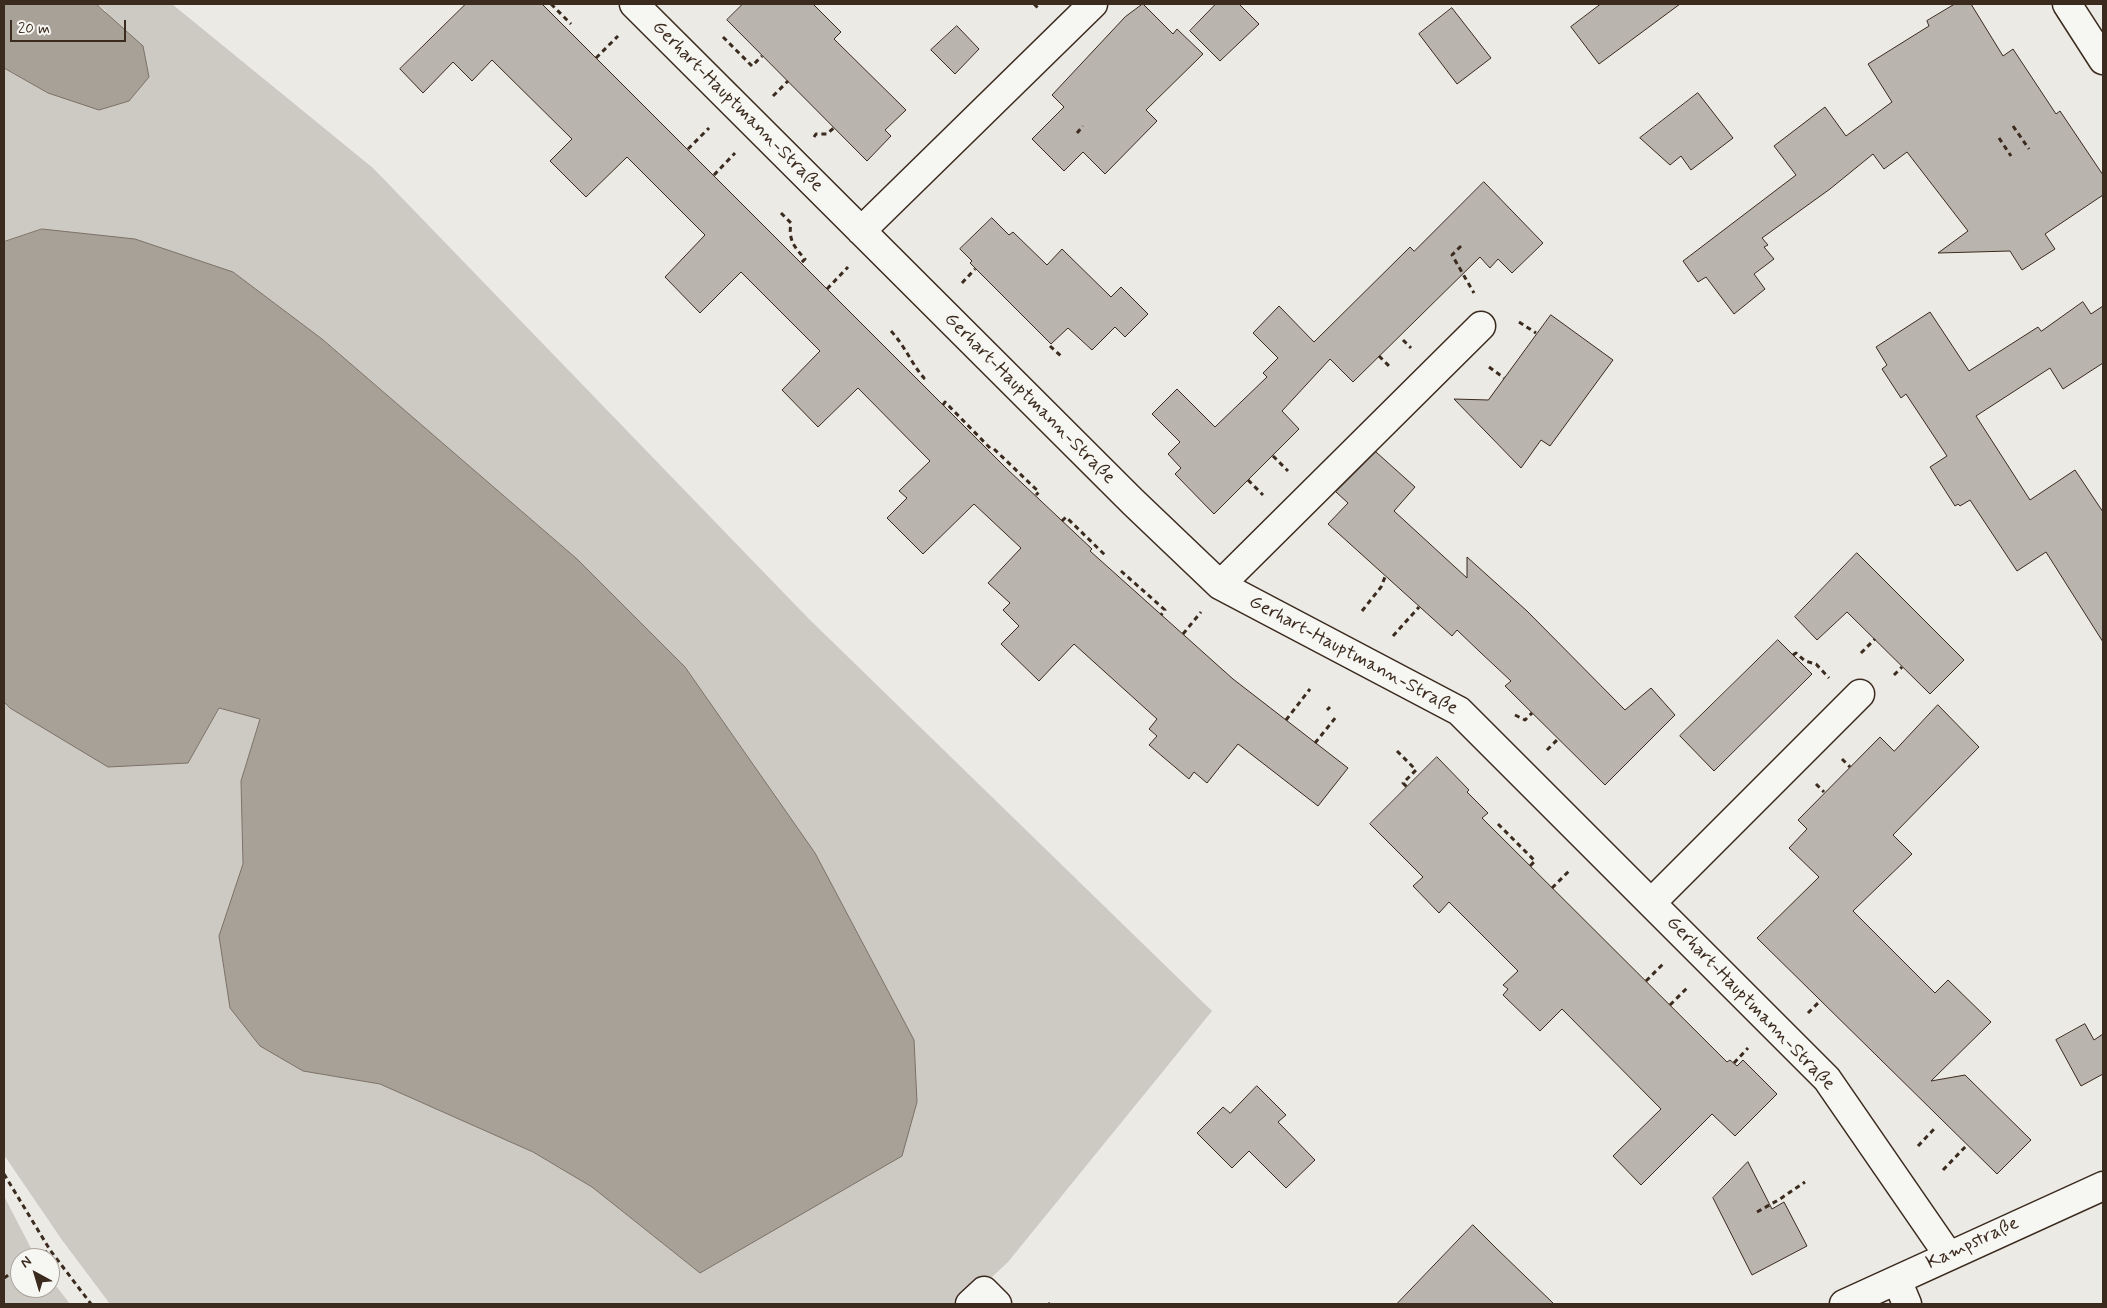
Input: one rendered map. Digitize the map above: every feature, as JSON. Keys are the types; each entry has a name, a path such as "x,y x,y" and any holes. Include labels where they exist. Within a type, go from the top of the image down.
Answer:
{"street":[{"name":"Gerhart-Hauptmann-Straße","path":"634,4 1133,502 1220,585 1459,711 1827,1079 1949,1256"},
{"path":"861,231 1093,4"},
{"path":"2067,4 2103,60"},
{"path":"1220,585 1480,326"},
{"name":"Gerhart-Hauptmann-Straße","path":"1652,902 1860,694"},
{"name":"Kampstraße","path":"1844,1304 1902,1292 1949,1256 2103,1186"},
{"path":"970,1304 984,1291 997,1304"}],"path":[{"path":"551,4 571,24"},
{"path":"596,58 623,31"},
{"path":"723,37 752,66 762,56"},
{"path":"784,86 788,81"},
{"path":"688,149 714,122"},
{"path":"831,130 836,126"},
{"path":"1077,133 1083,126"},
{"path":"2013,126 2029,149"},
{"path":"1999,138 2011,156"},
{"path":"714,175 740,148"},
{"path":"781,214 791,222 789,231 792,246 805,259 801,263"},
{"path":"1461,246 1452,255 1477,299"},
{"path":"827,289 852,263"},
{"path":"968,276 975,269"},
{"path":"1519,322 1536,333"},
{"path":"891,331 904,345 913,365 924,378 920,381"},
{"path":"1050,346 1062,357"},
{"path":"1486,365 1504,378"},
{"path":"943,405 945,402 1039,492 1036,495"},
{"path":"1273,456 1291,474"},
{"path":"1248,480 1266,498"},
{"path":"1062,521 1066,518 1108,558"},
{"path":"1121,571 1165,610 1161,615"},
{"path":"1362,611 1381,587 1384,577"},
{"path":"1393,636 1419,607"},
{"path":"1183,634 1206,608"},
{"path":"1861,653 1875,639"},
{"path":"1793,655 1796,653 1805,661 1816,664 1830,679"},
{"path":"1894,675 1902,666"},
{"path":"1286,720 1310,689"},
{"path":"1528,717 1532,713"},
{"path":"1316,743 1336,717"},
{"path":"1397,751 1416,770 1403,783 1407,787"},
{"path":"1498,824 1535,861 1530,866"},
{"path":"1552,888 1571,868"},
{"path":"1646,981 1670,956"},
{"path":"1670,1005 1690,984"},
{"path":"1816,1005 1820,1001"},
{"path":"1734,1063 1739,1058"},
{"path":"1918,1146 1935,1128"},
{"path":"1943,1170 1967,1145"},
{"path":"4,1174 49,1248"},
{"path":"1757,1212 1780,1200 1805,1182"},
{"path":"60,1263 92,1304"}],"shaded area":[{"path":"4,4 96,4 143,46 149,77 129,101 99,110 48,93 4,68"},
{"path":"96,4 172,4 373,168 808,618 1212,1011 1008,1262 963,1304 110,1304 62,1240 4,1155 4,702 10,708 188,763 219,708 260,719 241,781 243,864 219,936 303,1071 380,1084 533,1152 592,1187 700,1273 794,1217 914,1040 815,853 685,667 577,559 322,339 233,272 42,229 4,242 4,68 48,93 106,11"},
{"path":"42,229 135,239 233,272 322,339 577,559 685,667 815,853 914,1040 917,1102 902,1156 700,1273 592,1187 533,1152 380,1084 303,1071 260,1046 230,1008 219,936 243,864 241,781 260,719 219,708 188,763 108,767 10,708 4,702 4,242"},
{"path":"4,1196 31,1248 10,1248 10,1298 60,1298 60,1291 70,1304 4,1304"}],"building":[{"path":"466,4 542,4 1007,469 1092,549 1090,551 1233,679 1348,768 1318,806 1238,744 1207,783 1194,772 1189,779 1149,745 1157,736 1149,729 1157,719 1074,644 1039,681 1001,644 1019,626 1003,610 1010,603 988,583 1021,548 974,504 923,554 887,518 907,498 899,491 930,461 858,388 818,427 782,390 820,351 741,272 700,313 665,277 705,235 627,157 586,197 550,161 572,139 492,60 472,81 453,62 423,93 400,69"},
{"path":"743,4 813,4 841,32 834,39 906,110 885,130 891,136 867,161 727,20"},
{"path":"1143,4 1173,34 1177,29 1203,54 1146,110 1157,121 1105,174 1083,152 1064,171 1032,139 1064,107 1052,95 1125,17"},
{"path":"1216,4 1239,4 1259,24 1220,61 1190,31"},
{"path":"1601,4 1680,4 1599,64 1571,27"},
{"path":"1955,4 1971,4 2003,56 2013,49 2056,114 2060,111 2103,175 2103,195 2045,234 2055,249 2022,270 2010,251 1938,253 1968,231 1907,152 1884,169 1873,154 1830,189 1762,238 1768,245 1764,247 1774,259 1754,274 1765,289 1734,314 1706,277 1698,282 1683,261 1796,175 1774,146 1825,107 1846,136 1892,102 1868,64 1929,26 1927,21"},
{"path":"1452,8 1491,58 1457,84 1419,34"},
{"path":"957,26 979,49 955,74 931,50"},
{"path":"1698,93 1733,138 1691,170 1681,156 1670,165 1640,138"},
{"path":"1484,182 1543,243 1512,273 1498,259 1490,268 1480,257 1353,382 1330,359 1282,411 1299,429 1214,514 1175,474 1181,468 1168,454 1180,442 1152,414 1177,389 1215,427 1267,377 1263,373 1278,358 1253,333 1279,306 1314,342 1410,247 1414,251"},
{"path":"992,218 1009,235 1013,232 1047,265 1062,249 1111,297 1121,287 1148,314 1125,337 1115,327 1092,350 1068,328 1051,344 970,263 972,261 960,249"},
{"path":"2083,302 2091,314 2103,306 2103,363 2063,389 2050,368 1976,416 2030,500 2075,470 2103,512 2103,642 2046,552 2017,571 1970,500 1960,506 1958,504 1955,506 1930,467 1947,456 1906,394 1901,398 1882,369 1887,365 1876,347 1930,312 1969,371 2038,327 2041,331"},
{"path":"1551,315 1613,360 1550,446 1541,440 1521,468 1454,399 1488,400"},
{"path":"1376,452 1415,487 1394,511 1467,578 1467,557 1527,611 1625,710 1651,688 1675,715 1605,785 1505,686 1511,681 1457,630 1452,636 1328,524 1348,503 1336,492"},
{"path":"1857,553 1964,660 1930,694 1847,612 1817,640 1795,617"},
{"path":"1778,640 1812,674 1714,771 1680,736"},
{"path":"1938,705 1979,747 1893,835 1912,854 1853,911 1935,993 1948,980 1991,1022 1931,1081 1965,1075 2031,1140 1997,1174 1757,938 1819,877 1789,848 1807,829 1798,820 1880,737 1894,751"},
{"path":"1437,757 1488,813 1482,818 1727,1062 1730,1060 1737,1066 1743,1060 1777,1094 1735,1136 1712,1114 1641,1185 1613,1156 1661,1109 1562,1009 1540,1031 1503,995 1508,989 1503,985 1518,971 1449,902 1439,913 1413,886 1423,877 1370,824"},
{"path":"2085,1024 2094,1040 2103,1034 2103,1074 2081,1086 2056,1040"},
{"path":"1257,1086 1286,1115 1278,1122 1315,1160 1286,1188 1249,1151 1232,1168 1197,1133 1223,1107 1230,1113"},
{"path":"1748,1162 1772,1209 1784,1202 1807,1246 1752,1275 1713,1198"},
{"path":"1473,1225 1496,1248 1554,1304 1397,1304"}]}
